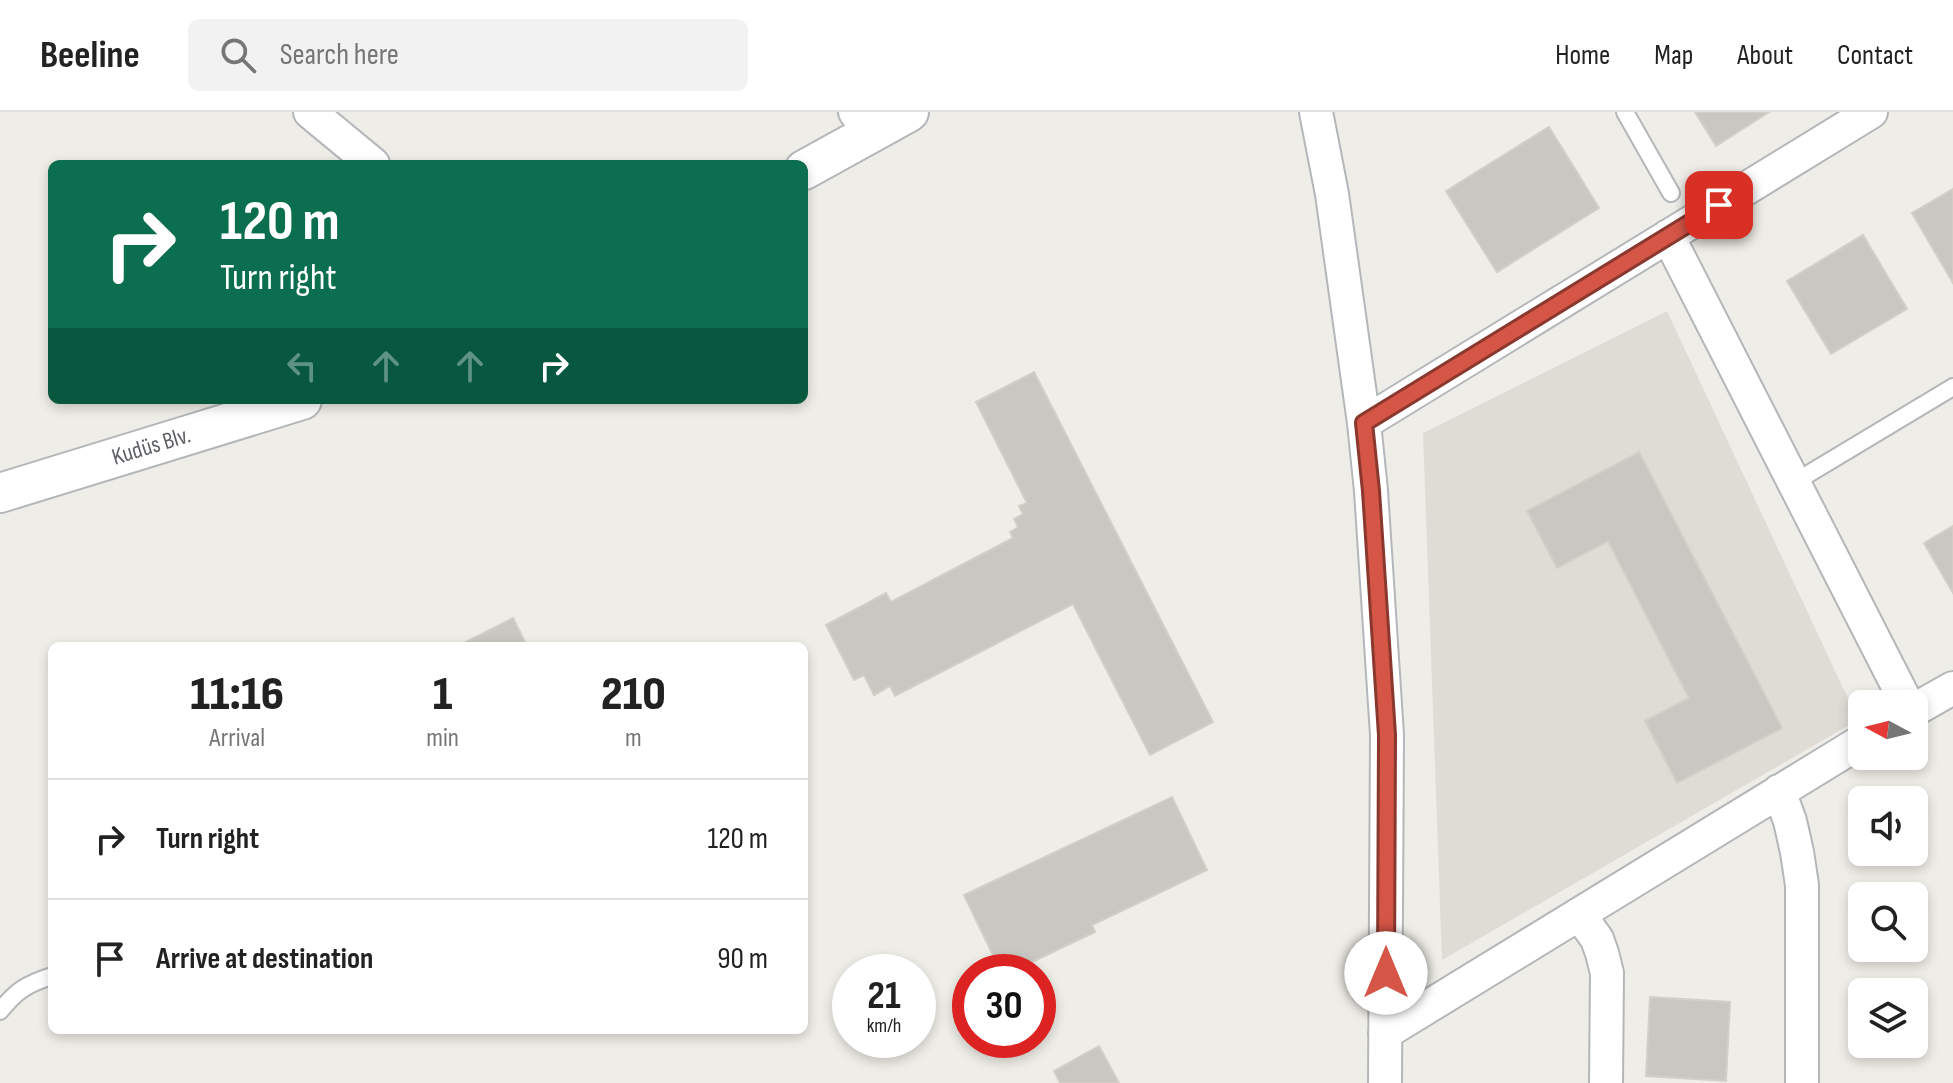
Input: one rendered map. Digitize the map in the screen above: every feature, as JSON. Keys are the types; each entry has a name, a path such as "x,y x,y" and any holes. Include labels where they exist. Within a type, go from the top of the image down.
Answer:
{"street":[{"path":"310,112 368,160"},
{"path":"808,167 863,123 909,112"},
{"path":"1316,112 1332,194 1371,491 1387,735 1385,1083"},
{"path":"1364,423 1871,112"},
{"path":"1668,236 1900,690"},
{"name":"Kudüs Blv.","path":"0,493 289,404"},
{"path":"1928,702 1953,688"},
{"path":"1385,1033 1848,749"},
{"path":"1779,791 1790,821 1802,885 1802,1083"},
{"path":"1579,914 1597,939 1607,973 1606,1083"}],"lane":[{"path":"1625,112 1671,193"},
{"path":"1795,482 1953,387"},
{"path":"0,1011 30,983 48,977"}],"shaded area":[{"path":"1667,311 1848,699 1848,726 1442,960 1423,433"}],"building":[{"path":"1695,112 1769,112 1716,146"},
{"path":"1549,127 1599,208 1497,272 1446,191"},
{"path":"1953,189 1953,283 1912,213"},
{"path":"1863,235 1907,309 1831,354 1787,281"},
{"path":"1034,372 1213,722 1150,755 1073,604 895,696 890,686 874,695 864,675 854,680 826,625 886,593 891,602 1013,538 1010,532 1018,527 1014,519 1023,514 1019,506 1027,503 976,402"},
{"path":"1639,452 1782,728 1677,783 1645,721 1689,698 1608,541 1557,568 1527,511"},
{"path":"1953,526 1953,593 1924,543"},
{"path":"513,618 525,642 466,642"},
{"path":"1172,797 1207,870 1092,925 1095,932 1049,954 992,954 964,895"},
{"path":"1650,997 1730,1002 1726,1081 1646,1076"},
{"path":"1099,1046 1119,1083 1060,1083 1054,1071"}],"route":[{"path":"1386,973 1387,735 1364,423 1719,205"}]}
